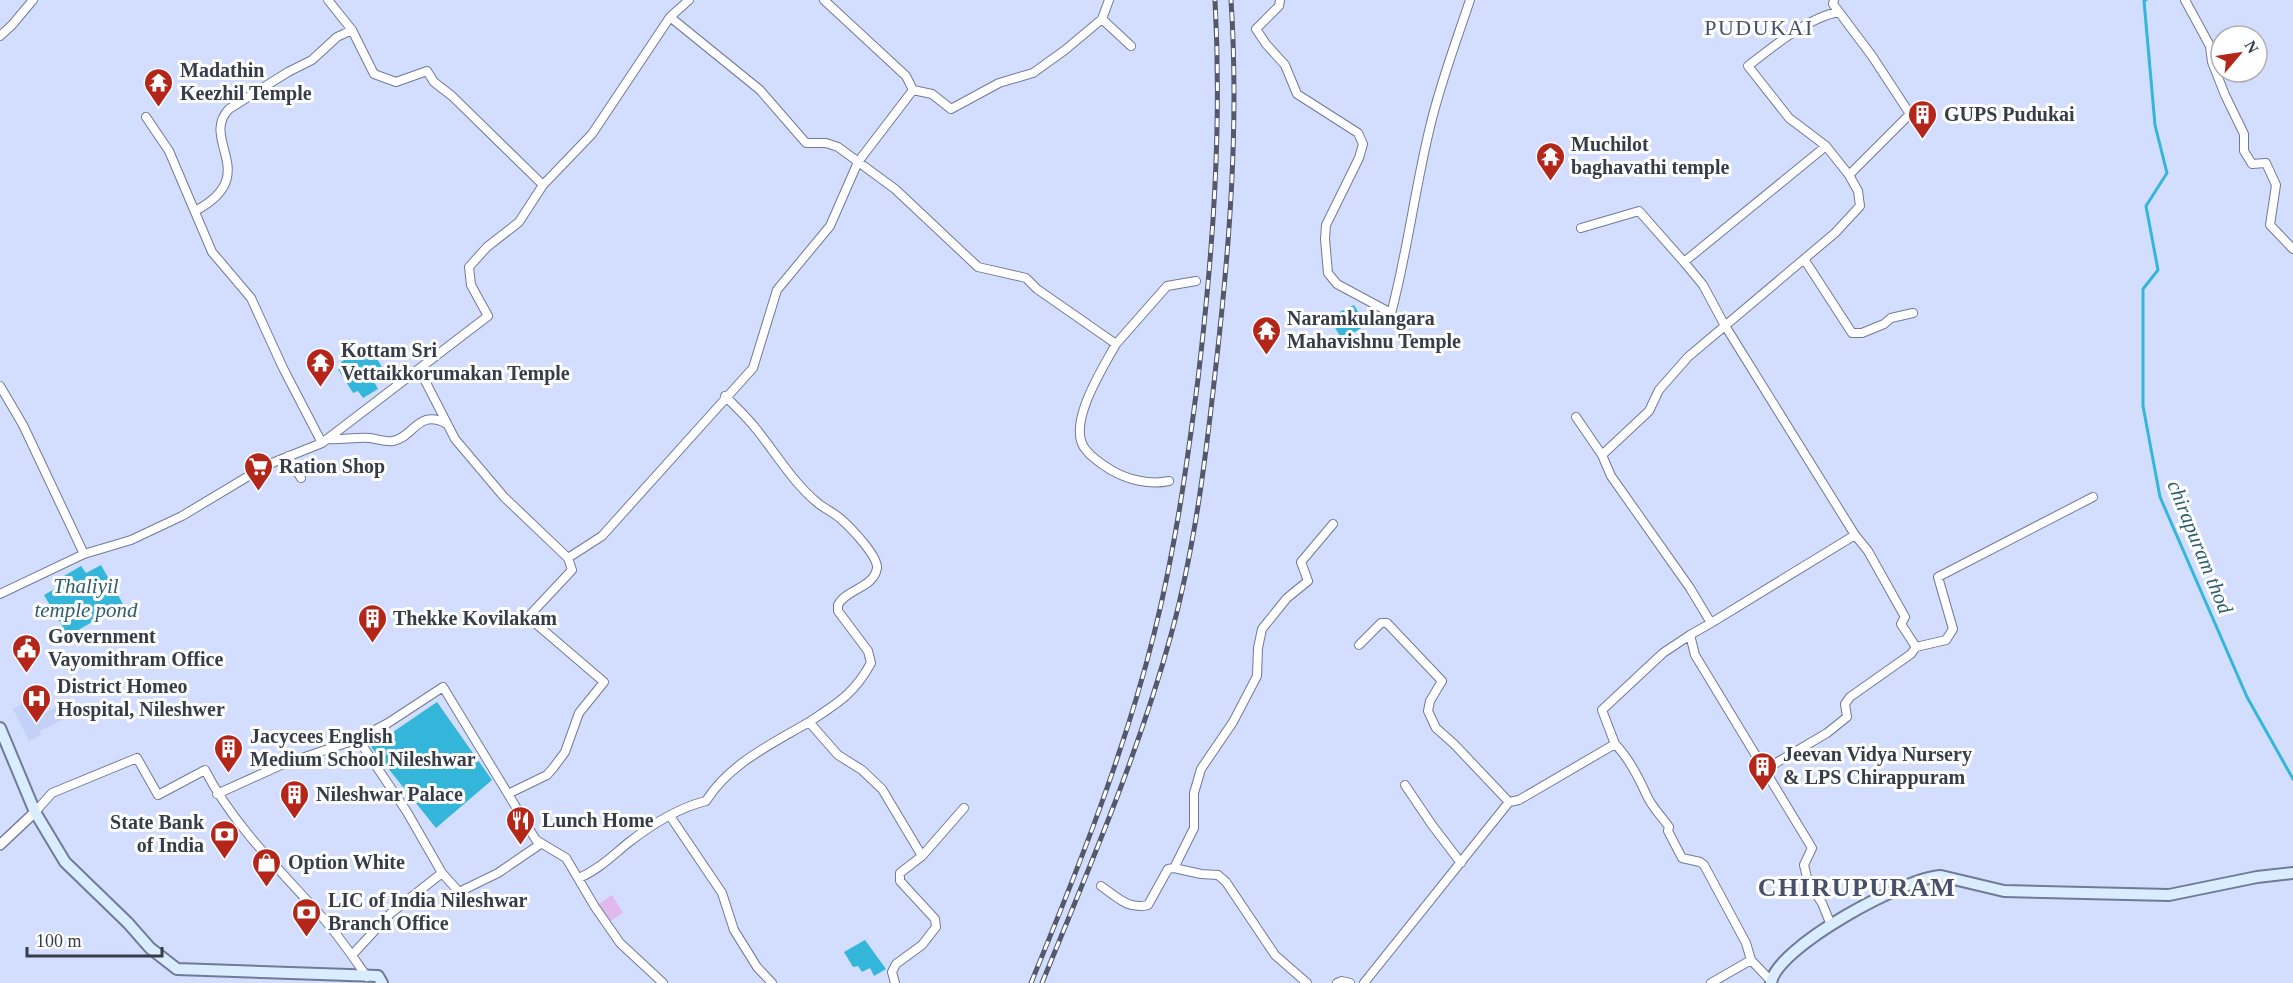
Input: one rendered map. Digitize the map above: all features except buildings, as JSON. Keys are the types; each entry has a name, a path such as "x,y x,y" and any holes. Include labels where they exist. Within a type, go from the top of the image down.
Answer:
{"main road":[{"path":"0,728 35,812 68,865 128,923 150,948 177,969 246,973 321,973 375,980"},
{"path":"1771,982 1776,969 1786,958 1831,925 1892,892 1931,876 1941,876 2004,891 2169,895 2257,877 2293,873"}],"street":[{"path":"0,36 12,26 33,0"},
{"path":"327,0 352,30 374,74 396,82 427,71 434,82 452,96 543,185"},
{"path":"0,594 84,554 131,540 182,516 267,465 325,441 488,316 471,285 469,267 487,246 519,222 543,185 592,134 670,16 689,0"},
{"path":"824,0 906,76 913,90"},
{"path":"913,90 932,94 951,109 999,83 1033,73 1102,19 1109,0"},
{"path":"1280,0 1279,6 1256,29 1285,65 1298,94 1358,133 1363,144 1359,158 1326,225 1328,273 1337,284 1390,317 1414,214 1430,128 1470,0"},
{"path":"1834,0 1833,4 1872,56 1910,114 1849,174"},
{"path":"2185,0 2210,46 2212,62 2244,134 2244,151 2252,164 2266,163 2276,185 2270,225 2293,249"},
{"path":"1602,455 1650,411 1659,390 1688,357 1724,324 1834,233 1860,206 1858,191 1849,174 1826,146 1789,118 1748,66 1825,14 1839,12"},
{"path":"670,16 760,90 806,143 826,143 838,147 895,189 978,267 1026,278 1037,289 1116,344"},
{"path":"1102,19 1131,46"},
{"path":"195,212 216,198 228,178 229,166 222,138 223,116 230,109 288,72 312,60 337,37 352,30"},
{"path":"568,558 602,536 725,396 753,368 777,290 836,218 858,162 913,90"},
{"path":"146,117 169,151 212,252 251,298 283,368 325,441"},
{"path":"1684,262 1826,146"},
{"path":"1581,228 1639,211 1703,285 1724,324 1855,535 1868,551 1898,602 1905,617 1901,624 1916,647"},
{"path":"1804,259 1852,333 1862,333 1884,324 1891,318 1913,313"},
{"path":"1169,481 1158,483 1124,477 1105,467 1085,449 1078,430 1092,390 1116,344 1167,286 1196,281"},
{"path":"419,369 455,439 504,497 568,558 572,570 528,617 604,682 579,712 565,752 547,776 509,795"},
{"path":"0,386 23,425 84,554"},
{"path":"579,878 593,872 657,821 692,804 706,801 717,784 759,750 810,722 838,703 860,683 871,663 868,651 838,611 838,605 845,596 861,588 872,577 877,568 875,558 842,519 819,504 804,490 756,429 725,396"},
{"path":"1576,417 1602,455 1611,476 1690,588 1711,623"},
{"path":"325,441 357,438 393,441 425,421 437,418 447,424"},
{"path":"288,456 301,478"},
{"path":"1764,770 1827,733 1847,717 1845,704 1850,697 1865,685 1890,671 1916,647 1946,639 1953,629 1938,577 2092,497"},
{"path":"1174,868 1194,828 1194,793 1201,770 1233,722 1257,676 1258,648 1262,629 1287,598 1308,581 1301,562 1334,524"},
{"path":"1771,982 1751,960 1746,944 1704,865 1682,858 1668,831 1669,827 1648,798 1644,787 1616,744 1602,710 1663,652 1855,535"},
{"path":"1359,645 1381,623 1387,622 1442,681 1430,701 1428,711 1436,728 1509,802"},
{"path":"1690,635 1695,655 1812,848 1804,865 1808,882 1822,903 1831,925"},
{"path":"217,794 281,765 358,740 443,687 539,845 498,873 459,892 442,873 407,812 358,740"},
{"path":"810,722 838,755 868,774 882,789 922,856"},
{"path":"1364,983 1509,802 1520,800 1616,744"},
{"path":"0,845 52,793 137,759 158,795 205,770 217,794 375,980"},
{"path":"1406,785 1432,825 1461,863"},
{"path":"895,983 892,972 896,964 922,945 936,927 936,919 900,881 900,873 922,856 964,808"},
{"path":"670,816 722,893 734,930 757,967 772,983"},
{"path":"536,840 566,858 620,943 663,983"},
{"path":"1101,886 1127,905 1138,907 1148,905 1168,869 1218,875 1226,882 1275,955 1307,983"},
{"path":"352,955 391,913 442,873"},
{"path":"1711,983 1751,960"},
{"path":"1337,983 1342,981 1350,983"}],"shaded area":[{"name":"District Homeo Hospital, Nileshwer","path":"28,701 36,717 61,705 67,717 40,731 41,735 29,741 13,709"},
{"path":"612,895 623,913 603,926 592,909"}],"water":[{"path":"1354,305 1366,325 1342,340 1329,317"},
{"path":"359,350 362,355 367,356 373,352 382,367 373,373 376,377 373,380 378,389 363,398 358,391 353,393 338,369 343,366 341,362"},
{"name":"Thaliyil temple pond","path":"101,565 123,604 68,636 44,595 67,582 64,576 81,566 86,573"},
{"path":"437,702 492,780 436,828 371,747"},
{"path":"865,940 886,969 874,976 870,968 862,972 858,966 853,967 844,952"}],"waterway":[{"name":"chirapuram thod","path":"2146,0 2144,1 2155,125 2167,173 2146,206 2158,270 2143,289 2143,406 2160,497 2247,697 2293,779"}],"railway":[{"path":"1031,983 1083,854 1129,723 1154,634 1174,539 1198,379 1212,237 1217,143 1215,0"},
{"path":"1042,983 1112,811 1144,724 1171,635 1187,568 1208,433 1229,228 1234,91 1231,0"}],"place":[{"name":"Madathin Keezhil Temple","path":"159,108"},
{"name":"GUPS Pudukai","path":"1923,140"},
{"name":"Muchilot baghavathi temple","path":"1550,182"},
{"name":"Naramkulangara Mahavishnu Temple","path":"1266,356"},
{"name":"Kottam Sri Vettaikkorumakan Temple","path":"320,388"},
{"name":"Ration Shop","path":"258,492"},
{"name":"Thekke Kovilakam","path":"372,644"},
{"name":"Government Vayomithram Office","path":"27,674"},
{"name":"District Homeo Hospital, Nileshwer","path":"36,724"},
{"name":"Jacycees English Medium School Nileshwar","path":"229,774"},
{"name":"Jeevan Vidya Nursery & LPS Chirappuram","path":"1762,792"},
{"name":"Nileshwar Palace","path":"295,820"},
{"name":"Lunch Home","path":"521,846"},
{"name":"State Bank of India","path":"225,860"},
{"name":"Option White","path":"267,888"},
{"name":"LIC of India Nileshwar Branch Office","path":"307,938"}],"district":[{"name":"PUDUKAI","path":"1759,27"},
{"name":"CHIRUPURAM","path":"1857,887"}]}
